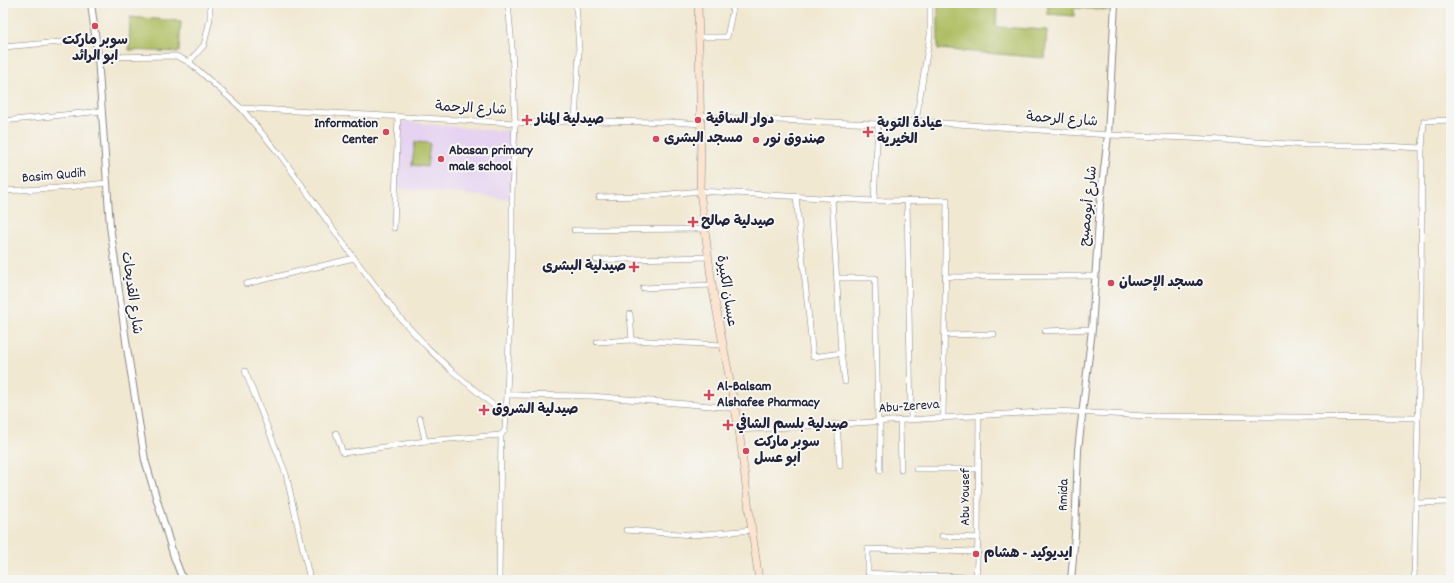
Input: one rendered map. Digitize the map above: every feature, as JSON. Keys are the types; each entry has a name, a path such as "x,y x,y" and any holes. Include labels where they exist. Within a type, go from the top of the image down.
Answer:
{"main road":[{"name":"عبسان الكبيرة","path":"698,3 701,124 700,192 712,285 722,346 739,430 759,580"}],"street":[{"name":"شارع القديحات","path":"91,3 98,57 110,233 127,348 145,460 174,557 183,580"},
{"path":"189,62 204,45 210,19 210,3"},
{"path":"499,580 500,436 505,430 507,395 515,124 512,46 508,3"},
{"path":"575,121 579,51 576,3"},
{"path":"698,37 727,37 734,3"},
{"path":"916,121 930,36 930,3"},
{"name":"شارع أبومصبح","path":"1082,411 1092,329 1094,276 1108,135 1115,3"},
{"path":"3,47 96,39"},
{"path":"98,57 176,56 189,62 241,108 282,156 354,258 401,319 451,370 505,415"},
{"name":"شارع الرحمة","path":"241,108 515,124 575,121 674,122 701,124"},
{"path":"3,121 102,111"},
{"name":"شارع الرحمة","path":"700,115 722,118 878,124 916,121 1108,135 1308,145 1366,145 1422,148"},
{"path":"394,228 398,117"},
{"path":"1414,580 1421,294 1422,148 1424,121 1451,120"},
{"path":"874,200 878,124"},
{"name":"Basim Qudih","path":"3,192 107,183"},
{"path":"599,197 650,196 700,192 874,200 947,200 943,417"},
{"path":"796,197 813,356 841,353"},
{"path":"832,198 841,353 845,382"},
{"path":"907,201 911,419"},
{"path":"574,230 704,229"},
{"path":"596,260 708,257"},
{"path":"246,284 354,258"},
{"path":"945,277 1094,276"},
{"path":"837,278 875,278 880,470"},
{"path":"643,288 712,285"},
{"path":"630,314 632,340"},
{"path":"1044,331 1092,329"},
{"path":"945,335 994,334"},
{"path":"597,342 632,340 722,346"},
{"path":"245,371 286,474 310,580"},
{"path":"507,395 591,396 735,408"},
{"name":"Abu-Zereva","path":"739,430 1058,411 1082,411 1146,416 1418,418"},
{"name":"Rmida","path":"1071,580 1075,535 1078,450 1082,411"},
{"name":"Abu Yousef","path":"976,579 978,552 979,415"},
{"path":"420,418 425,441"},
{"path":"900,420 900,470"},
{"path":"837,424 840,466"},
{"path":"336,433 343,453 425,441 500,436"},
{"path":"916,469 978,469"},
{"path":"1416,503 1451,502"},
{"path":"626,530 693,535 752,530"},
{"path":"942,536 978,538"},
{"path":"976,579 868,573 868,549 978,552"}],"shaded area":[{"name":"Abasan primary male school","path":"399,121 487,130 514,131 512,199 395,188"}],"green space":[{"path":"938,3 997,3 996,27 1047,30 1045,58 938,49"},
{"path":"1037,3 1109,3 1109,10 1074,8 1074,16 1047,14 1048,4"},
{"path":"130,17 181,21 179,52 129,50"},
{"path":"415,142 430,143 427,167 412,165"}],"place":[{"name":"سوبر ماركت ابو الرائد","path":"95,26"},
{"name":"صيدلية المنار","path":"527,120"},
{"name":"دوار الساقية","path":"698,120"},
{"name":"Information Center","path":"386,132"},
{"name":"عيادة التوبة الخيرية","path":"868,132"},
{"name":"مسجد البشرى","path":"656,139"},
{"name":"صندوق نور","path":"756,140"},
{"name":"Abasan primary male school","path":"441,159"},
{"name":"صيدلية صالح","path":"693,222"},
{"name":"صيدلية البشرى","path":"634,267"},
{"name":"مسجد الإحسان","path":"1111,283"},
{"name":"Al-Balsam Alshafee Pharmacy","path":"709,395"},
{"name":"صيدلية الشروق","path":"484,410"},
{"name":"صيدلية بلسم الشافي","path":"728,425"},
{"name":"سوبر ماركت ابو عسل","path":"746,451"},
{"name":"ايديوكيد - هشام","path":"976,554"}]}
